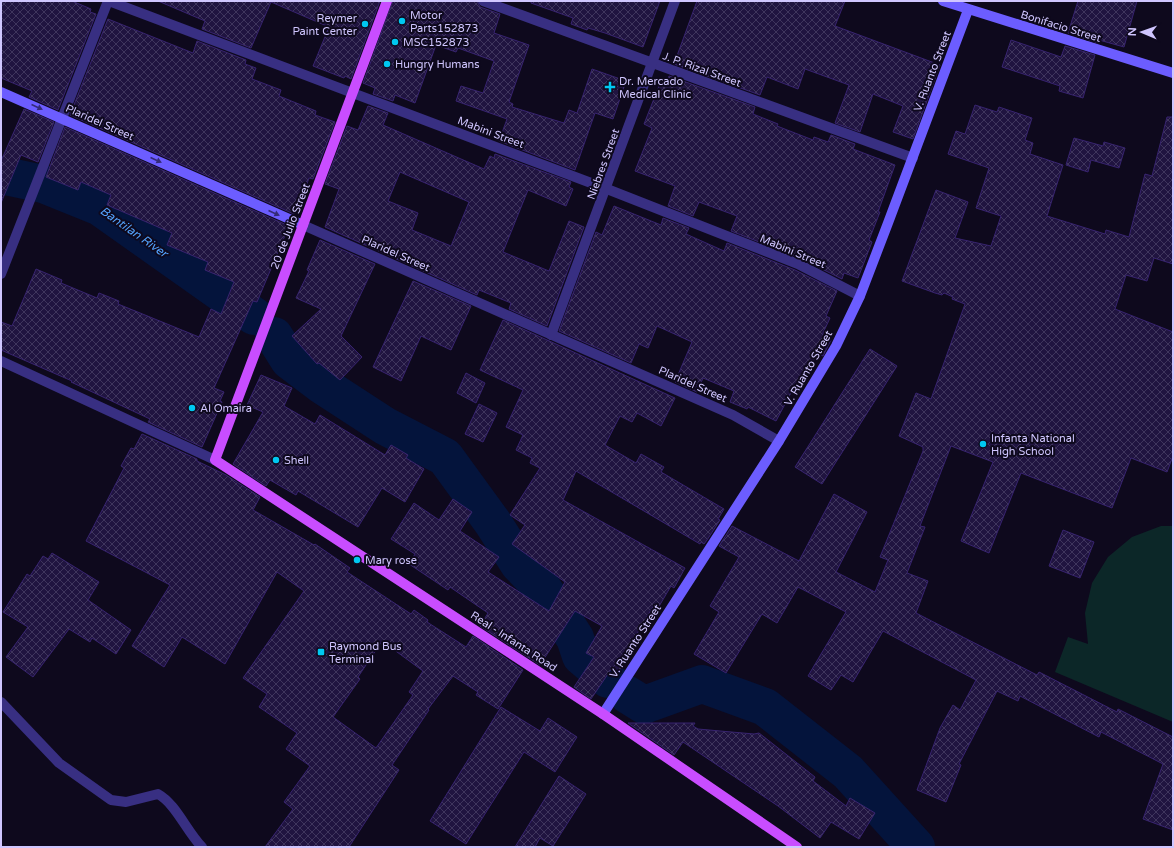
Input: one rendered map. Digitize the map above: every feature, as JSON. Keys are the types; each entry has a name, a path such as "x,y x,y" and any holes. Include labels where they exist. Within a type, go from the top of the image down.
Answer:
{"main road":[{"name":"20 de Julio Street","path":"215,460 387,1"},
{"name":"Real - Infanta Road","path":"215,460 602,714 796,847"}],"street":[{"name":"Mabini Street","path":"108,1 352,92 798,264 860,296"},
{"path":"1,274 108,1"},
{"name":"J. P. Rizal Street","path":"483,1 913,158"},
{"name":"Niebres Street","path":"551,335 653,64 675,1"},
{"name":"Bonifacio Street","path":"943,1 969,6 1173,73"},
{"name":"V. Ruanto Street","path":"602,714 779,441 836,346 860,296 969,6"},
{"name":"Plaridel Street","path":"1,92 733,415 779,441"},
{"path":"1,361 215,460"},
{"path":"1,702 59,763 111,800 126,802 158,794 167,799 192,836 202,847"}],"green space":[{"path":"1161,526 1173,526 1173,722 1055,672 1068,637 1088,644 1085,613 1092,583 1108,557 1132,537"}],"building":[{"path":"1,1 72,1 91,9 90,12 96,14 58,110 29,97 32,91 1,78"},
{"path":"158,1 380,1 351,79 345,76 344,78 313,66 329,27 271,2 251,48 202,29 205,21"},
{"path":"393,1 477,1 480,7 500,14 494,33 529,45 509,102 513,104 512,107 564,123 569,110 577,113 592,69 626,81 613,119 595,113 575,170 499,141 507,119 456,101 461,86 483,93 494,61 458,48 456,52 436,45 415,103 395,95 393,101 373,94 375,88 363,83"},
{"path":"531,1 660,1 643,47 605,33 588,28 587,30 571,24 573,18 531,3"},
{"path":"697,1 845,1 835,26 940,65 913,139 893,132 903,106 873,94 860,132 835,123 849,85 805,69 798,89 767,77 760,95 674,64"},
{"path":"1078,1 1137,1 1124,47 1099,40 1098,43 1068,33"},
{"path":"108,19 193,53 197,41 246,60 245,64 256,68 252,79 281,90 279,96 316,111 315,115 335,122 313,179 309,178 300,203 298,203 294,214 70,115"},
{"path":"1011,40 1061,57 1065,46 1095,55 1083,98 1059,91 1060,86 1002,67"},
{"path":"669,76 755,107 753,114 778,124 777,126 813,140 814,137 828,142 831,135 855,144 853,149 895,165 878,212 880,212 869,240 872,242 858,278 844,273 842,279 800,258 731,231 737,216 699,202 693,216 668,206 675,186 635,171 652,128 644,124 661,81 667,83"},
{"path":"975,105 997,112 999,107 1032,118 1025,140 1033,143 1030,154 1063,165 1047,216 1105,234 1106,230 1129,237 1145,174 1152,176 1167,117 1173,117 1173,264 1154,258 1147,281 1126,275 1115,309 1173,332 1173,456 1167,472 1131,458 1112,508 1021,473 989,553 961,541 993,462 951,446 920,526 925,527 907,573 928,581 916,613 1037,675 1039,672 1117,712 1118,709 1173,737 1173,830 1143,819 1163,764 1101,732 1099,737 1020,696 1018,701 997,691 959,764 961,765 946,802 917,790 940,728 953,705 960,710 976,680 883,631 853,682 841,675 831,690 808,676 846,612 798,587 777,623 762,614 726,673 694,654 719,612 710,606 739,557 719,546 732,526 799,561 834,494 867,512 836,572 875,592 888,560 880,557 923,451 923,447 899,436 916,393 931,399 965,304 952,299 953,297 944,293 942,295 935,293 902,281 936,190 968,202 955,238 991,246 1001,216 976,208 989,168 948,154 956,131 965,134"},
{"path":"368,106 388,113 383,125 484,169 490,156 494,158 495,154 571,182 569,187 573,189 566,206 528,190 503,252 549,271 569,221 584,227 547,326 509,309 511,303 479,290 477,295 325,227 339,189 325,184 347,126 358,130","holes":["400,172 469,202 451,246 412,230 418,213 388,201"]},
{"path":"24,109 54,122 38,162 21,155 1,203 1,161"},
{"path":"65,127 289,226 257,302 253,301 214,388 224,392 220,401 222,402 202,447 148,422 150,419 71,382 72,381 1,350 1,322 12,326 36,269 62,280 61,283 97,298 99,293 119,301 118,304 199,337 211,309 221,314 234,282 205,270 208,262 167,245 172,233 107,205 111,195 81,182 78,190 46,177"},
{"path":"1074,138 1103,146 1104,142 1125,148 1119,168 1091,160 1088,172 1066,165"},
{"path":"614,206 661,225 663,218 689,228 686,234 724,251 727,243 795,270 837,291 826,316 830,318 823,333 823,337 831,340 823,356 817,353 800,392 793,389 776,421 748,407 747,409 730,402 734,391 703,378 697,392 675,382 692,342 657,326 648,348 639,344 631,363 559,331 596,232 602,235"},
{"path":"320,240 375,264 341,336 362,357 340,380 319,363 317,364 292,336 321,309 296,298 309,271 307,270"},
{"path":"413,281 471,306 451,350 421,336 401,381 373,367"},
{"path":"503,320 675,398 661,426 637,413 632,422 620,416 605,445 636,463 641,454 664,467 661,472 724,509 718,519 720,520 707,540 704,544 701,542 700,544 576,471 563,500 685,568 674,588 671,586 658,608 654,605 631,644 635,646 619,672 612,668 591,699 574,687 594,657 586,653 602,626 575,611 540,665 480,626 488,613 450,587 448,590 409,564 415,554 391,539 414,503 439,520 453,499 472,512 460,531 499,557 488,572 549,611 565,582 512,544 525,525 510,515 540,468 530,463 532,458 516,450 523,435 506,427 523,390 480,370"},
{"path":"870,349 897,366 822,484 795,467"},
{"path":"466,373 485,383 476,403 457,393"},
{"path":"261,375 292,388 284,406 315,424 320,415 385,455 391,445 408,455 406,458 424,469 405,502 382,488 358,527 298,491 296,495 270,480 266,486 233,464 263,412 247,405"},
{"path":"479,404 497,413 483,442 465,434"},
{"path":"142,434 197,459 197,461 226,475 260,497 253,510 314,545 315,544 350,568 347,572 411,614 414,610 428,620 427,622 466,647 473,636 523,670 498,709 476,695 478,692 453,676 428,709 429,710 392,765 399,770 349,847 265,847 293,809 284,802 310,766 286,749 297,733 259,707 267,694 243,678 304,591 277,572 225,664 182,637 164,667 132,646 170,585 86,541 124,468 121,466 131,448 134,449","holes":["382,641 423,671 409,692 413,695 376,748 333,717 360,679 358,677"]},
{"path":"1063,530 1094,542 1080,578 1049,566"},
{"path":"52,553 99,582 88,600 131,630 116,654 92,638 90,642 69,629 33,677 6,657 28,627 3,612 27,574 30,576 43,556 48,559"},
{"path":"501,707 540,731 548,718 577,737 555,772 524,752 466,844 430,821"},
{"path":"628,723 695,723 693,726 698,729 754,734 759,733 815,777 813,781 846,806 850,798 875,813 859,839 831,822 820,838 778,806 683,742 674,755"},
{"path":"559,776 586,794 553,846 540,838 535,847 515,847"}],"waterway":[{"name":"Bantilan River","path":"1,175 43,184 100,207 254,316"},
{"path":"274,336 289,360 322,385 385,426 445,457 493,523 519,564 543,589 575,638 581,656 608,679"},
{"path":"628,695 644,705 702,684 765,707 848,772 916,847"}],"place":[{"name":"Motor Parts152873","path":"402,21"},
{"name":"Reymer Paint Center","path":"365,24"},
{"name":"MSC152873","path":"395,42"},
{"name":"Hungry Humans","path":"387,64"},
{"name":"Dr. Mercado Medical Clinic","path":"610,87"},
{"name":"Al Omaira","path":"192,408"},
{"name":"Infanta National High School","path":"983,444"},
{"name":"Shell","path":"276,460"},
{"name":"Mary rose","path":"357,560"},
{"name":"Raymond Bus Terminal","path":"321,652"}]}
